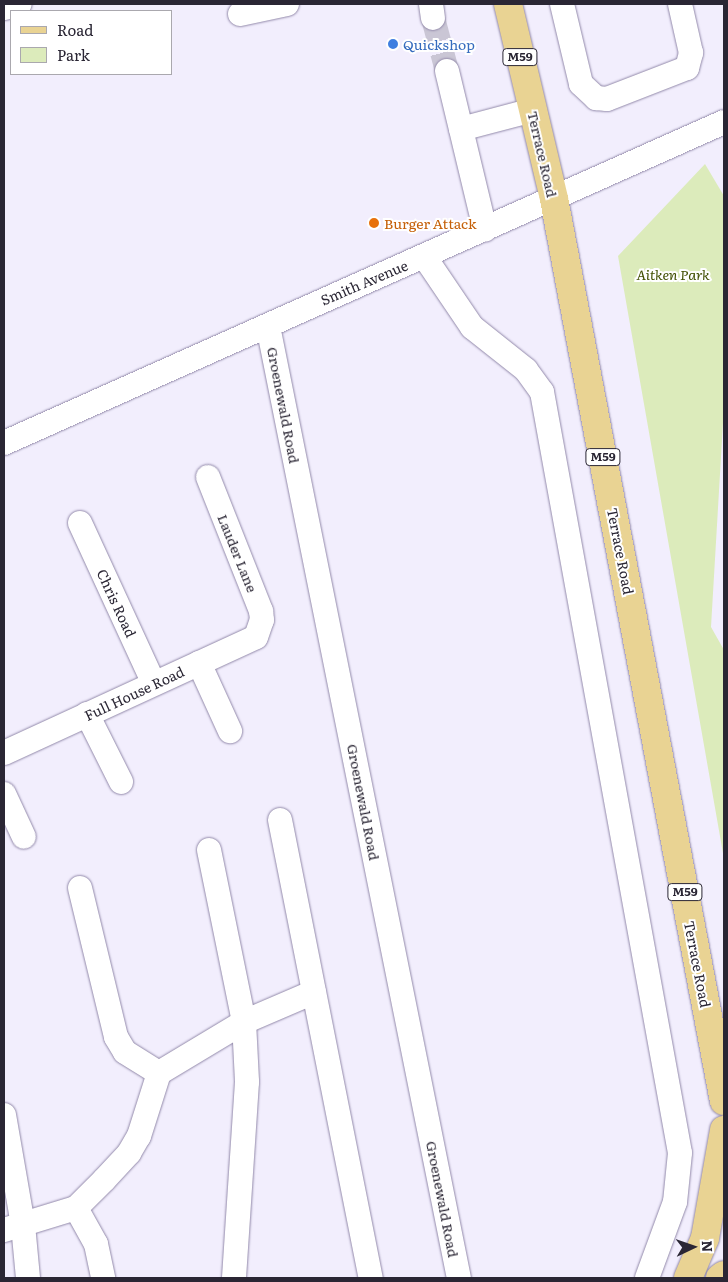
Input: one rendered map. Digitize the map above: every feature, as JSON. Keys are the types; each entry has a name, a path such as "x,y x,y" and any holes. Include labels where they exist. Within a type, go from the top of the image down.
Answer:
{"main road":[{"name":"Terrace Road","path":"508,4 554,199 721,1073 724,1101"},
{"path":"688,1278 705,1238 724,1130"},
{"path":"720,1278 724,1275"}],"street":[{"path":"4,8 20,4"},
{"path":"240,14 287,4"},
{"path":"562,4 581,84 596,98 607,99 687,68 691,53 680,4"},
{"path":"447,71 485,229"},
{"path":"461,130 533,110"},
{"name":"Smith Avenue","path":"4,443 724,122"},
{"path":"424,256 472,327 526,370 542,392 680,1153 674,1202 648,1278"},
{"name":"Groenewald Road","path":"268,326 459,1278"},
{"name":"Lauder Lane","path":"208,477 261,611 260,629"},
{"name":"Chris Road","path":"80,523 153,682"},
{"name":"Full House Road","path":"4,753 153,682 245,643 256,637 260,629"},
{"path":"199,663 230,730"},
{"path":"87,714 121,782"},
{"path":"4,794 24,837"},
{"path":"280,820 371,1278"},
{"path":"209,850 244,1022 245,1128 234,1278"},
{"path":"80,888 116,1036 125,1052 159,1074"},
{"path":"13,1227 76,1208 130,1153 149,1113 159,1074 244,1022 314,992"},
{"path":"4,1115 13,1227 28,1278"},
{"path":"76,1208 96,1244 103,1278"}],"green space":[{"name":"Aitken Park","path":"705,164 724,196 724,406 711,627 724,650 724,859 618,256"}],"tunnel":[{"path":"433,18 447,71"}],"place":[{"name":"Quickshop","path":"393,44"},
{"name":"Burger Attack","path":"374,223"}]}
